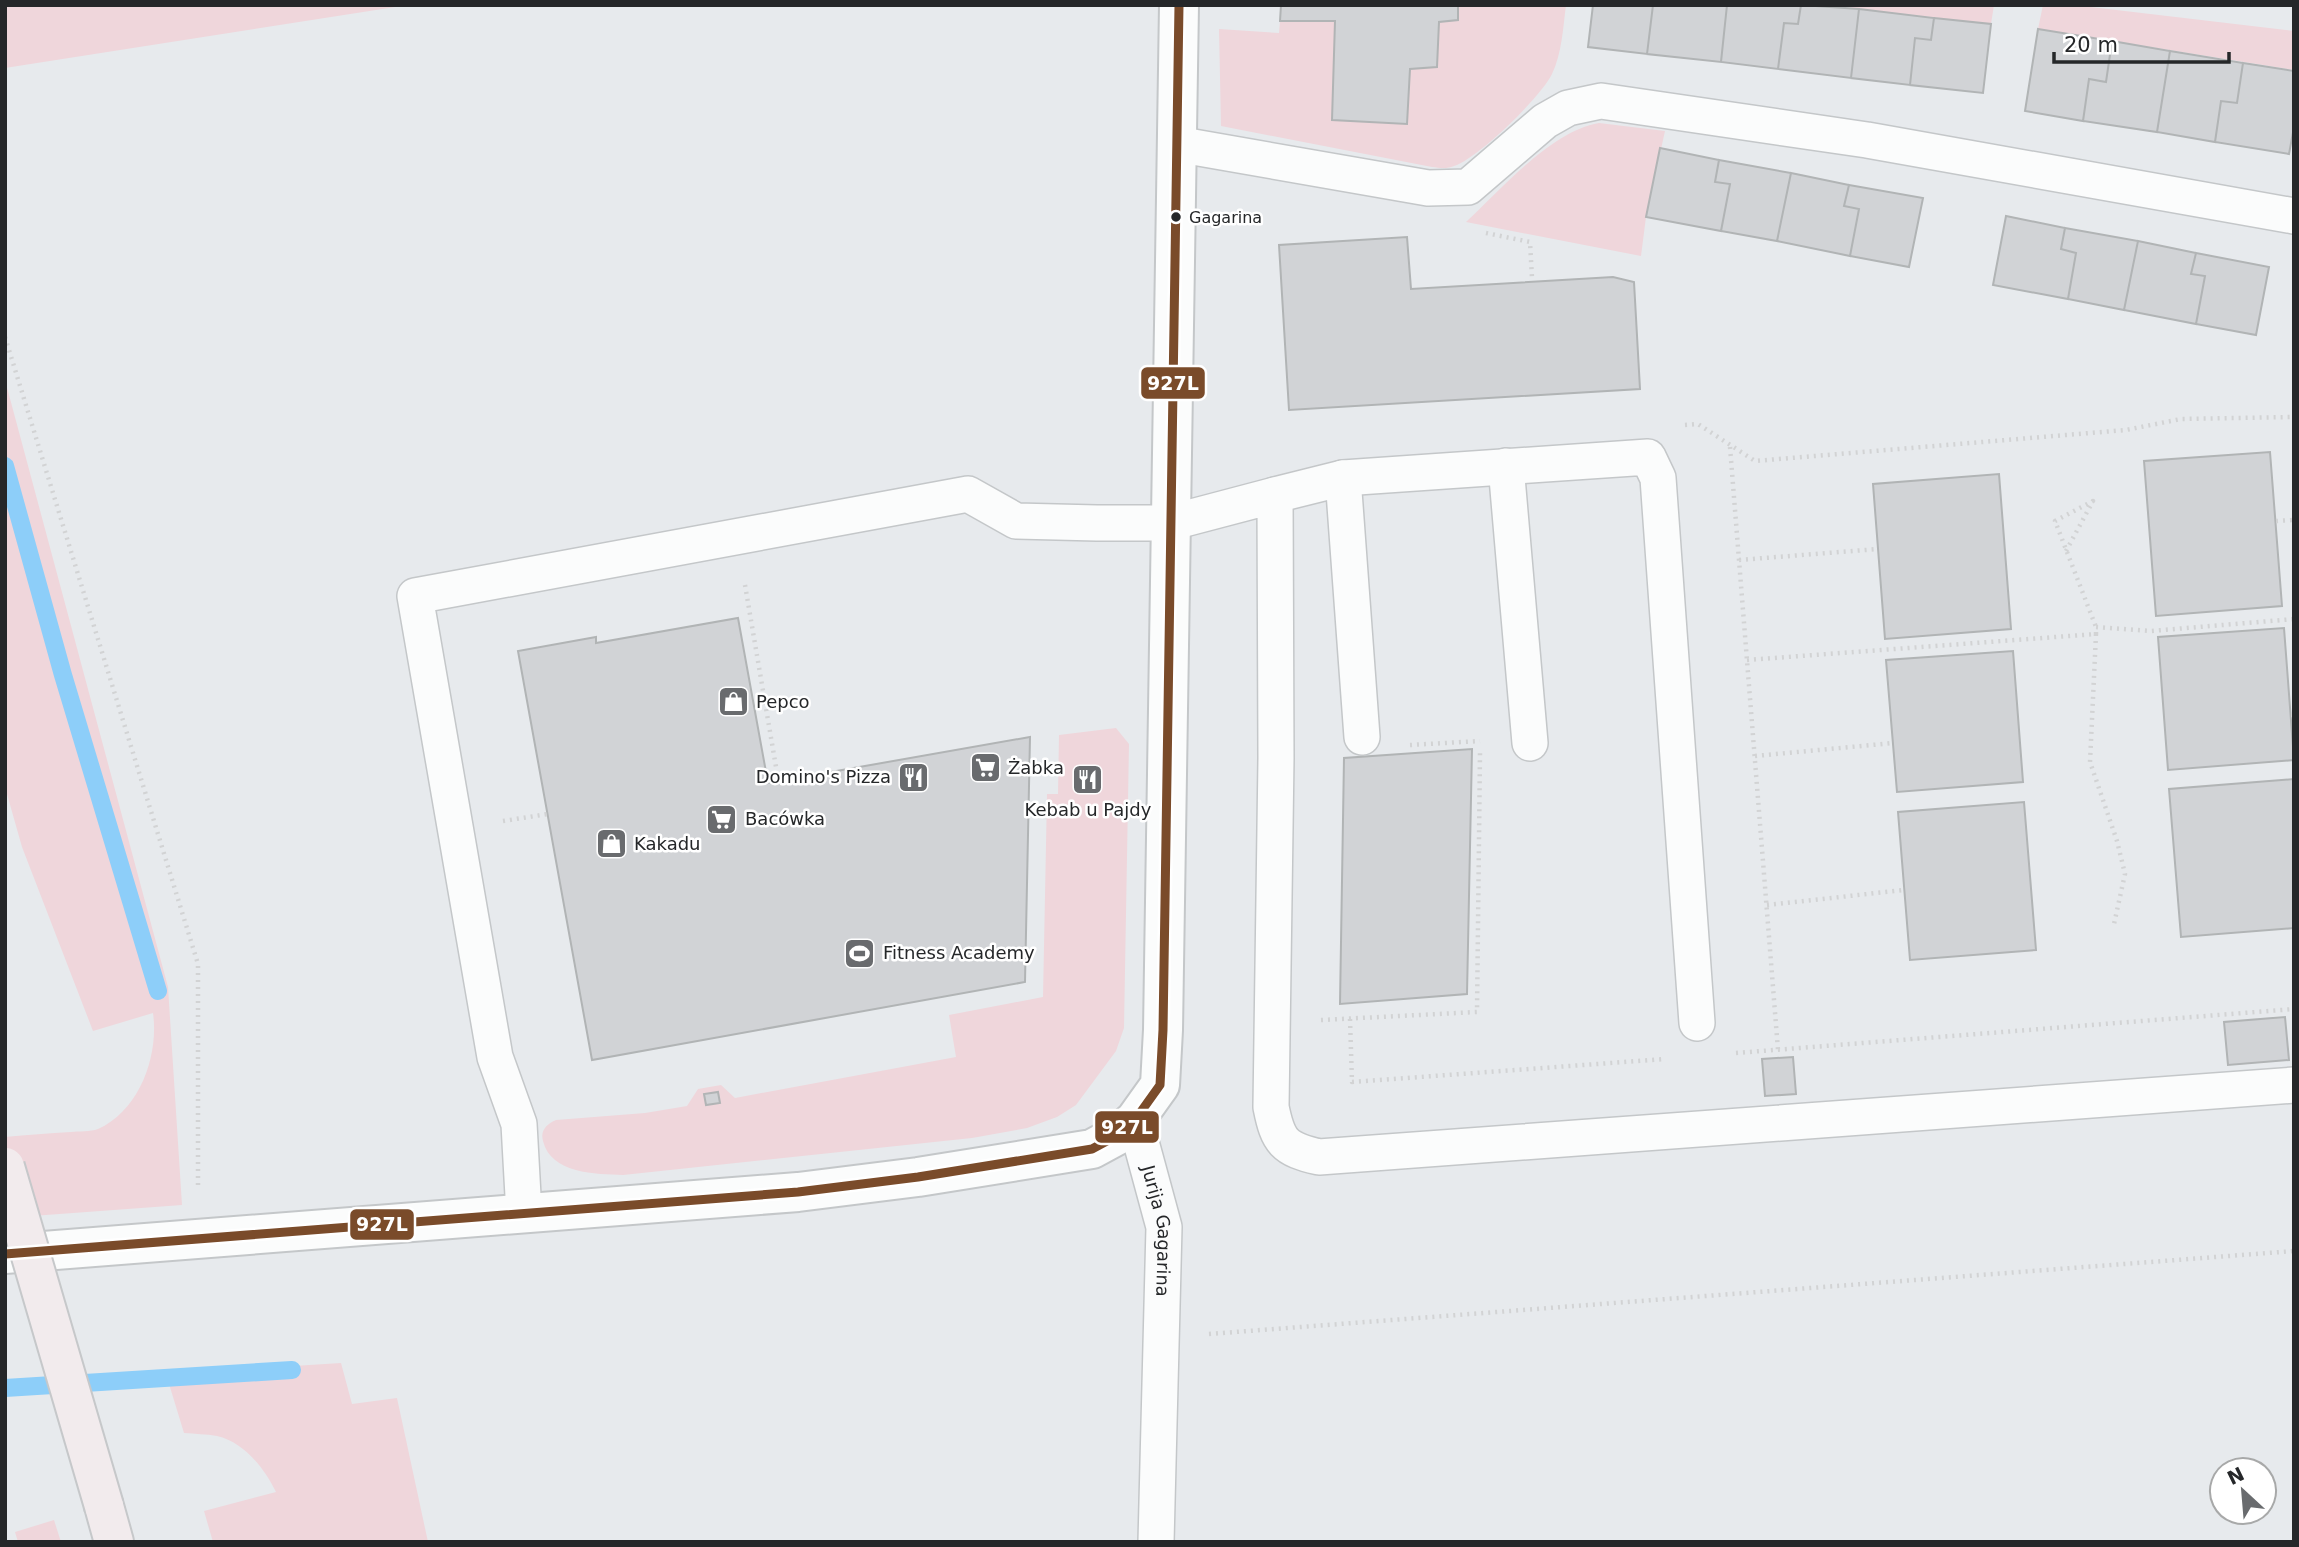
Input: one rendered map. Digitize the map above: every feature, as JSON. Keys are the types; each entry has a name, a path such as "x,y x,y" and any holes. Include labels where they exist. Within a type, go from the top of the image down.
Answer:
{"highway":[{"path":"5,1167 109,1524"}],"street":[{"path":"5,1254 798,1192 957,1171 1092,1149 1116,1136 1135,1120 1160,1085 1169,714 1169,523 1179,5"}],"lane":[{"path":"1176,144 1428,188 1468,187 1545,121 1568,108 1601,101 1867,140 2294,216"},
{"path":"524,1214 519,1124 495,1057 415,596 968,494 1016,521 1169,523 1343,478 1648,457 1658,478 1697,1023"},
{"path":"1506,466 1530,743"},
{"path":"1343,478 1362,737"},
{"path":"1275,495 1276,758 1271,1107 1276,1131 1295,1151 1319,1157 2294,1085"},
{"name":"Jurija Gagarina","path":"1135,1120 1164,1227 1156,1542"}],"path":[{"path":"5,337 198,964 181,1241"},
{"path":"1685,425 1698,424 1755,461 2126,430 2181,419 2294,417"},
{"path":"1730,447 1778,1050"},
{"path":"2066,551 2093,501 2055,521 2066,551 2096,631 2089,737 2090,761 2117,841 2125,874 2115,924"},
{"path":"2276,522 2294,520"},
{"path":"737,537 776,767"},
{"path":"1739,560 1878,549"},
{"path":"1747,660 2096,631 2151,631 2294,619"},
{"path":"1271,1022 1477,1012 1480,739 1401,746"},
{"path":"1755,756 1893,743"},
{"path":"1767,905 1904,890"},
{"path":"1723,1054 2294,1010"},
{"path":"1350,1018 1352,1082 1668,1058"},
{"path":"1160,1336 2294,1251"}],"shaded area":[{"path":"5,5 408,5 5,68"},
{"path":"1458,5 1566,5 1558,58 1546,84 1508,126 1464,161 1449,168 1432,167 1221,126 1219,29 1279,33 1280,21 1335,21 1332,120 1407,124 1410,69 1437,67 1439,22 1457,20"},
{"path":"1827,5 1994,5 1991,24"},
{"path":"2043,5 2074,5 2294,31 2294,70 2038,29"},
{"path":"1599,123 1665,131 1646,217 1641,256 1466,222 1545,149 1581,128"},
{"path":"5,380 168,987 182,1205 5,1218 5,1137 92,1131 113,1120 125,1109 144,1080 153,1046 154,1029 153,1013 93,1031 22,847 5,787"},
{"path":"1116,728 1129,744 1124,1028 1116,1051 1076,1105 1057,1117 1027,1128 972,1138 623,1175 576,1170 555,1160 548,1152 542,1134 547,1126 556,1120 645,1113 687,1106 698,1089 721,1085 735,1098 956,1057 949,1015 1043,997 1047,794 1058,794 1059,735"},
{"path":"341,1363 352,1404 397,1398 428,1542 213,1542 204,1511 276,1492 260,1466 236,1444 217,1436 184,1433 166,1374"},
{"path":"54,1520 61,1542 18,1542 15,1532"}],"building":[{"path":"1281,5 1458,5 1458,20 1439,22 1437,67 1410,69 1407,124 1332,120 1335,21 1280,21"},
{"path":"1593,5 1653,5 1647,54 1588,47"},
{"path":"1653,5 1727,5 1721,62 1647,54"},
{"path":"1727,5 1801,5 1798,24 1784,23 1778,69 1721,62"},
{"path":"1801,5 1859,9 1851,78 1778,69 1784,23 1798,24"},
{"path":"1859,9 1934,18 1931,40 1915,38 1910,85 1851,78"},
{"path":"1934,18 1991,24 1983,93 1910,85 1915,38 1931,40"},
{"path":"2038,29 2112,41 2106,82 2089,79 2083,121 2025,111"},
{"path":"2112,41 2170,51 2157,132 2083,121 2089,79 2106,82"},
{"path":"2170,51 2243,63 2237,103 2221,101 2215,142 2157,132"},
{"path":"2243,63 2294,71 2294,127 2289,154 2215,142 2221,101 2237,103"},
{"path":"1660,148 1719,160 1715,182 1730,184 1721,231 1646,217"},
{"path":"1719,160 1791,173 1777,241 1721,231 1730,184 1715,182"},
{"path":"1791,173 1849,185 1844,206 1859,209 1850,256 1777,241"},
{"path":"1849,185 1923,198 1909,267 1850,256 1859,209 1844,206"},
{"path":"2006,216 2065,228 2061,249 2076,253 2068,299 1993,285"},
{"path":"2065,228 2138,241 2124,310 2068,299 2076,253 2061,249"},
{"path":"1407,237 1411,289 1613,277 1634,282 1640,389 1289,410 1279,245"},
{"path":"2138,241 2196,253 2191,274 2205,276 2196,324 2124,310"},
{"path":"2196,253 2269,267 2256,335 2196,324 2205,276 2191,274"},
{"path":"2270,452 2282,606 2156,616 2144,461"},
{"path":"1999,474 2011,629 1885,639 1873,484"},
{"path":"738,618 768,783 1030,737 1025,982 592,1060 518,651 596,637 596,643"},
{"path":"2284,628 2294,760 2168,770 2158,637"},
{"path":"2013,651 2023,782 1897,792 1886,660"},
{"path":"1472,749 1467,994 1340,1004 1344,758"},
{"path":"2294,779 2294,928 2181,937 2169,789"},
{"path":"2024,802 2036,950 1910,960 1898,812"},
{"path":"2285,1017 2289,1060 2228,1065 2224,1022"},
{"path":"1793,1057 1796,1094 1765,1096 1762,1059"},
{"path":"718,1092 720,1103 706,1105 704,1094"}],"waterway":[{"path":"5,466 63,675 158,991"},
{"path":"5,1388 292,1370"}],"transit line":[{"name":"927L","path":"5,1254 798,1192 918,1177 1092,1149 1116,1136 1135,1120 1160,1085 1163,1030 1179,5"}],"place":[{"name":"Gagarina","path":"1176,217"},
{"name":"Pepco","path":"733,702"},
{"name":"Żabka","path":"985,768"},
{"name":"Domino's Pizza","path":"914,777"},
{"name":"Kebab u Pajdy","path":"1088,779"},
{"name":"Bacówka","path":"722,819"},
{"name":"Kakadu","path":"611,844"},
{"name":"Fitness Academy","path":"860,953"}]}
